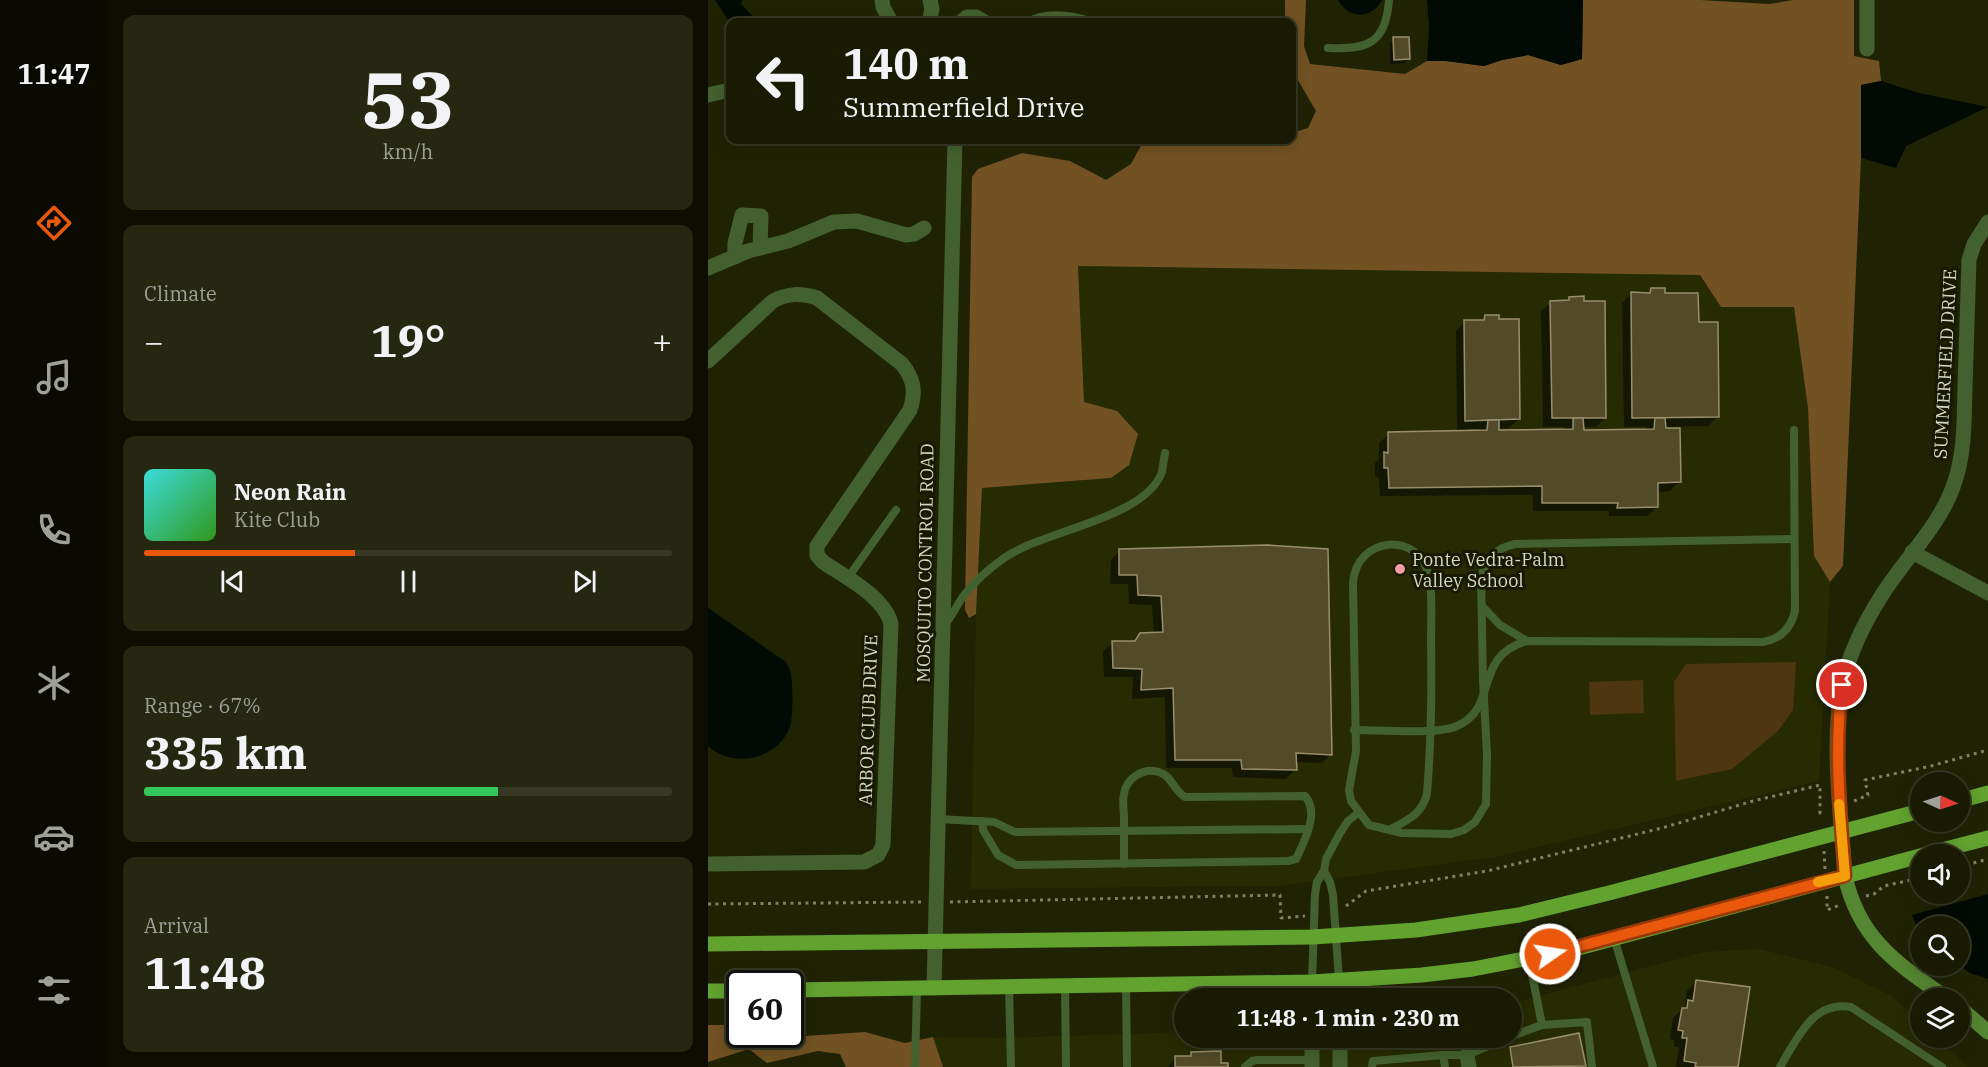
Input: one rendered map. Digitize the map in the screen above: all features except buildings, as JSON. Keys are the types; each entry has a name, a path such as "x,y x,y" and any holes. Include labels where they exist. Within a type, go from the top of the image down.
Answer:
{"main road":[{"path":"1970,798 1988,793"},
{"path":"708,945 1313,937 1416,930 1519,915 1910,814"},
{"path":"1965,844 1988,838"},
{"path":"804,990 1312,982 1422,975 1473,969 1529,959 1614,938 1910,858"},
{"path":"708,991 726,991"}],"street":[{"path":"882,0 888,18"},
{"path":"930,0 932,9 930,18"},
{"path":"1867,0 1867,49"},
{"path":"708,95 726,91"},
{"name":"MOSQUITO CONTROL ROAD","path":"934,988 955,144"},
{"path":"735,257 735,243 742,215 761,216 760,248"},
{"path":"708,268 760,248 788,241 834,222 857,221 906,235 914,234 924,228"},
{"name":"SUMMERFIELD DRIVE","path":"1845,876 1838,764 1842,685 1863,626 1883,593 1942,510 1960,468 1963,450 1969,260 1974,244 1988,222"},
{"name":"ARBOR CLUB DRIVE","path":"708,361 773,301 782,296 795,294 817,298 902,364 913,384 910,410 817,546 817,555 823,562 884,607 890,616 883,845 878,855 864,862 708,864"},
{"path":"1912,552 1988,593"},
{"path":"1845,876 1857,915 1878,944 1898,963 1933,988"},
{"path":"1339,980 1339,988"},
{"path":"1312,982 1312,988"},
{"path":"1970,1016 1988,1032"},
{"path":"1312,1048 1312,1064"},
{"path":"1340,1048 1340,1067"}],"lane":[{"path":"1328,48 1363,47 1374,40 1382,31 1388,14 1389,0"},
{"path":"1042,18 1054,15 1082,18"},
{"path":"1354,730 1449,729 1468,719 1484,698 1489,673 1495,660 1510,647 1527,641 1770,640 1787,629 1793,617 1794,430"},
{"path":"943,628 964,594 1005,557 1035,542 1122,510 1140,497 1158,478 1165,453"},
{"path":"848,579 896,510"},
{"path":"1391,829 1412,819 1425,803 1428,794 1432,730 1429,577 1426,566 1415,552 1407,548 1389,544 1370,550 1356,565 1353,573 1356,751 1349,790 1351,801 1369,825 1380,829 1391,829 1402,833 1451,834 1464,830 1480,817 1486,804 1487,754 1481,576 1486,563 1495,553 1507,546 1794,539"},
{"path":"1482,606 1500,625 1527,641"},
{"path":"982,821 983,830 998,855 1016,865 1124,864 1288,861 1296,859 1308,829 1311,815 1310,801 1305,796 1185,797 1179,794 1163,773 1142,772 1131,780 1124,793 1124,864"},
{"path":"1312,982 1317,882 1340,833 1348,821 1358,813"},
{"path":"938,819 994,822 1016,832 1308,829"},
{"path":"1324,871 1330,882 1334,911 1339,980"},
{"path":"1614,938 1653,1067"},
{"path":"1529,959 1542,1025"},
{"path":"1126,984 1126,1067"},
{"path":"1009,986 1011,1067"},
{"path":"1065,986 1066,1067"},
{"path":"915,1067 917,988"},
{"path":"1780,1067 1799,1036 1818,1013 1828,1007 1840,1005 1851,1007 1942,1067"},
{"path":"1522,1032 1542,1025 1587,1022 1592,1067"},
{"path":"1372,1067 1372,1061 1443,1055 1468,1061 1490,1048"},
{"path":"1443,1055 1445,1066"},
{"path":"1245,1067 1257,1060 1312,1064"}],"path":[{"path":"1334,911 1348,905 1366,891 1487,871 1662,828 1754,801 1820,785 1821,813 1868,795 1865,780 1931,766 1988,750"},
{"path":"1970,864 1988,859"},
{"path":"708,904 876,901 936,903 1280,895 1281,918 1314,916"}],"shaded area":[{"path":"715,0 742,0 741,4 754,18 727,18"},
{"path":"1285,0 1306,0 1304,46 1310,64 1405,74 1427,61 1484,66 1528,55 1561,65 1582,59 1583,0 1700,0 1769,4 1793,0 1854,0 1854,56 1879,61 1881,81 1861,85 1861,158 1843,566 1830,582 1814,556 1808,408 1794,307 1721,307 1700,275 1078,266 1084,402 1117,411 1138,434 1129,465 1111,478 982,488 976,614 969,618 965,610 972,177 978,169 1022,153 1070,161 1106,180 1131,164 1142,144 1296,144 1296,132 1308,128 1316,111 1296,77 1296,18 1285,18"},
{"path":"1338,0 1382,0 1378,7 1360,15 1348,11"},
{"path":"1427,0 1583,0 1582,59 1561,65 1528,55 1484,66 1427,61 1429,27"},
{"path":"1881,81 1919,93 1988,107 1906,146 1896,168 1861,158 1861,85"},
{"name":"Ponte Vedra-Palm Valley School","path":"1078,266 1700,275 1721,307 1795,306 1808,408 1814,556 1830,582 1819,781 1495,857 1278,886 971,889 976,614 982,488 1111,478 1117,411 1084,402"},
{"path":"708,608 786,662 790,670 792,716 790,727 775,747 754,758 730,757 708,746"},
{"path":"1796,662 1793,710 1778,731 1732,769 1676,781 1674,682 1686,664"},
{"path":"1643,680 1644,713 1590,715 1589,682"},
{"path":"1988,894 1988,979 1970,973 1970,916 1912,915 1952,904 1970,904 1970,899"},
{"path":"1759,949 1832,967 1890,995 1910,1013 1910,1048 1948,1048 1968,1067 943,1067 933,1037 1003,1038 1174,1032 1174,1048 1522,1048 1522,1000 1704,952"},
{"path":"708,1025 726,1025 726,1048 804,1048 804,1036 865,1032 905,1043 933,1037 943,1067 846,1067 840,1054 818,1051 767,1063 749,1049 708,1062"}],"slow traffic":[{"path":"1818,882 1845,876 1839,804"}],"place":[{"name":"Ponte Vedra-Palm Valley School","path":"1400,569"}],"route":[{"path":"1550,954 1845,876 1838,798 1842,685"}]}
